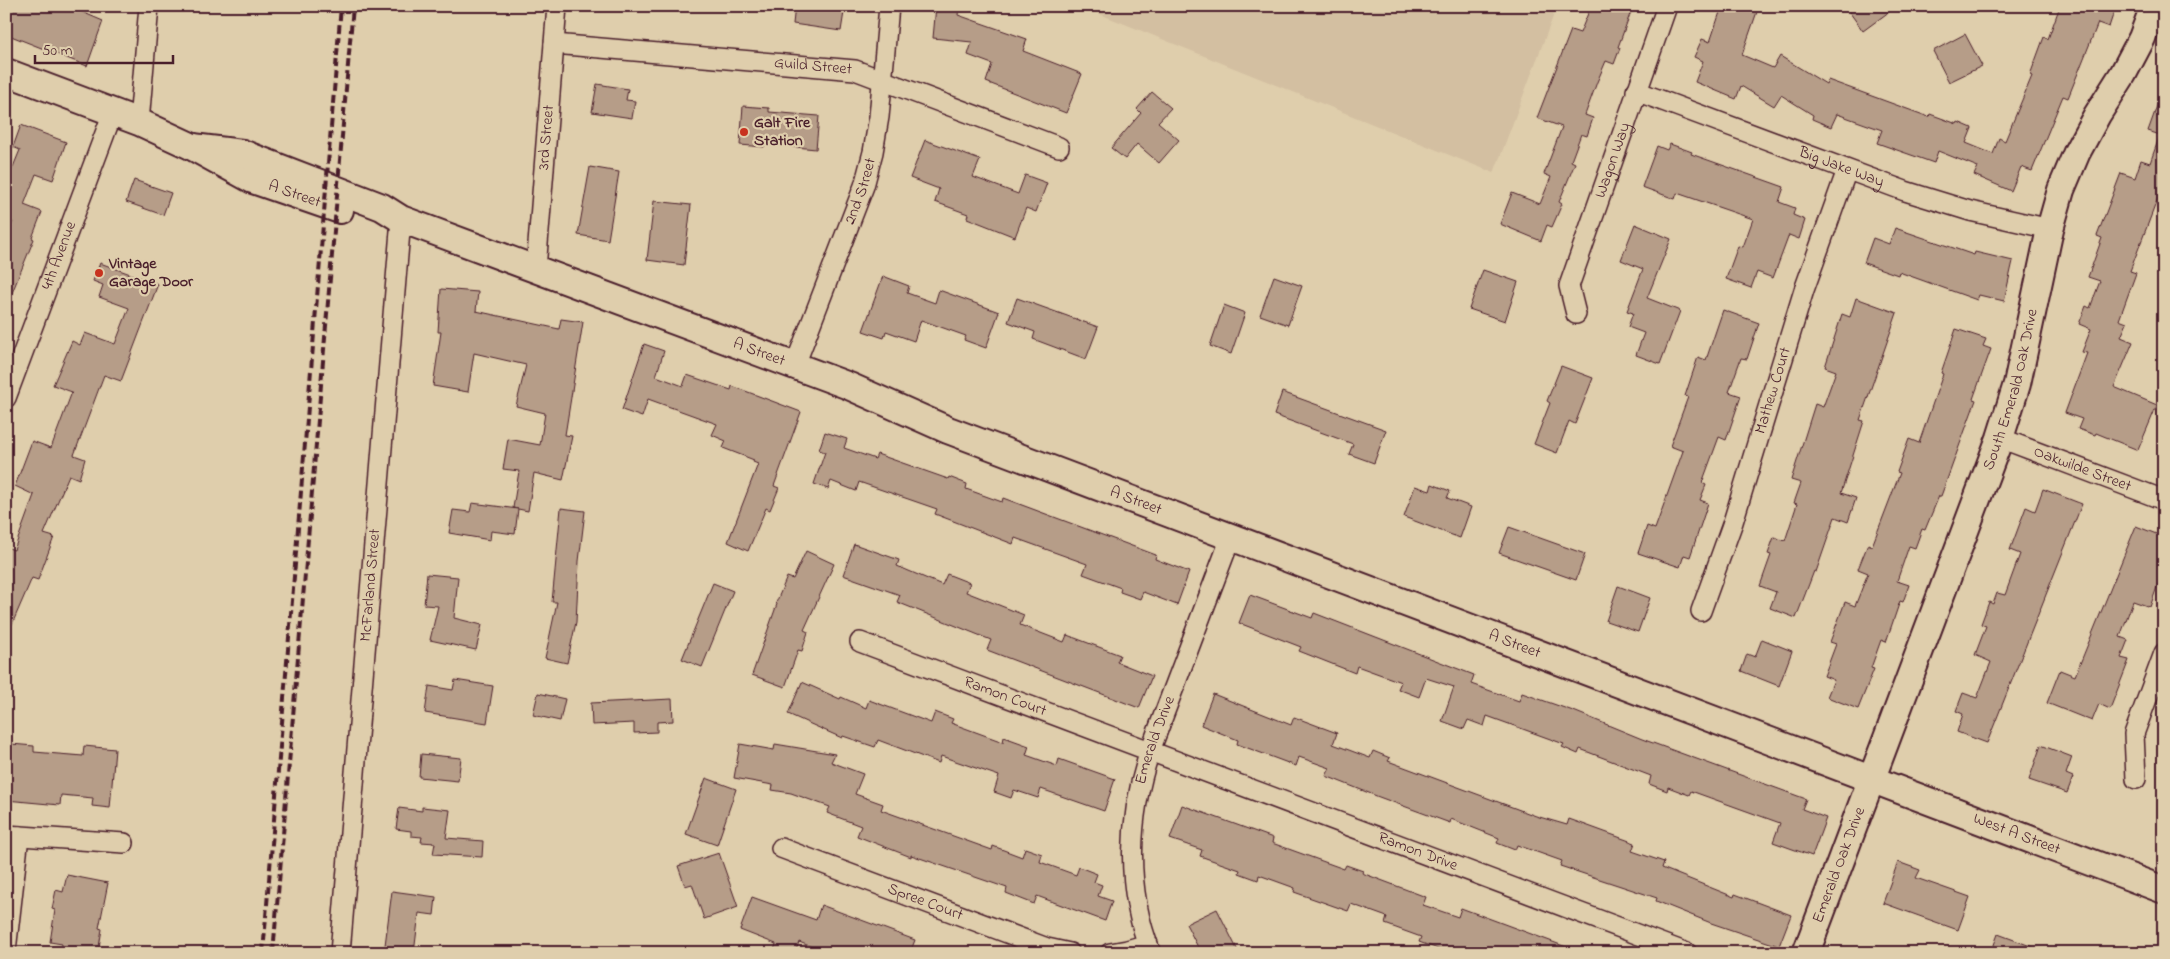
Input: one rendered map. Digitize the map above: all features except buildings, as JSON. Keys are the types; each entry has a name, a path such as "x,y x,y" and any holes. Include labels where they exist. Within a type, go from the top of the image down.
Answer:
{"street":[{"path":"139,122 149,6"},
{"name":"3rd Street","path":"536,269 557,6"},
{"name":"2nd Street","path":"795,365 864,186 873,152 889,6"},
{"name":"Wagon Way","path":"1576,314 1568,286 1667,6"},
{"name":"South Emerald Oak Drive","path":"1871,778 2000,438 2017,384 2050,229 2061,190 2077,152 2142,38 2154,6"},
{"name":"Guild Street","path":"554,44 855,70 1059,146"},
{"name":"A Street","path":"6,72 139,122 193,147 253,180 380,224 401,219 795,365 849,386 948,430 1871,778"},
{"name":"Big Jake Way","path":"1636,91 1905,192 1970,211 2050,229"},
{"name":"4th Avenue","path":"6,398 113,112"},
{"name":"Mathew Court","path":"1701,611 1733,522 1804,290 1847,170"},
{"name":"McFarland Street","path":"340,953 401,219"},
{"name":"Oakwilde Street","path":"2000,438 2164,500"},
{"name":"Emerald Drive","path":"1149,948 1137,902 1133,877 1134,813 1142,774 1150,751 1231,537"},
{"name":"Ramon Court","path":"860,642 1150,751"},
{"path":"2136,778 2134,734 2164,653"},
{"name":"Ramon Drive","path":"1150,751 1687,953"},
{"name":"West A Street","path":"1871,778 2164,890"},
{"name":"Emerald Oak Drive","path":"1806,953 1871,778"},
{"path":"6,951 12,836 124,843"},
{"name":"Spree Court","path":"781,848 1047,948 1070,953"},
{"path":"1110,953 1149,948"}],"shaded area":[{"path":"1080,6 1557,6 1494,173"}],"railway":[{"path":"263,953 341,6"},
{"path":"273,953 353,6"}],"place":[{"name":"Galt Fire Station","path":"744,132"},
{"name":"Vintage Garage Door","path":"99,273"}]}
